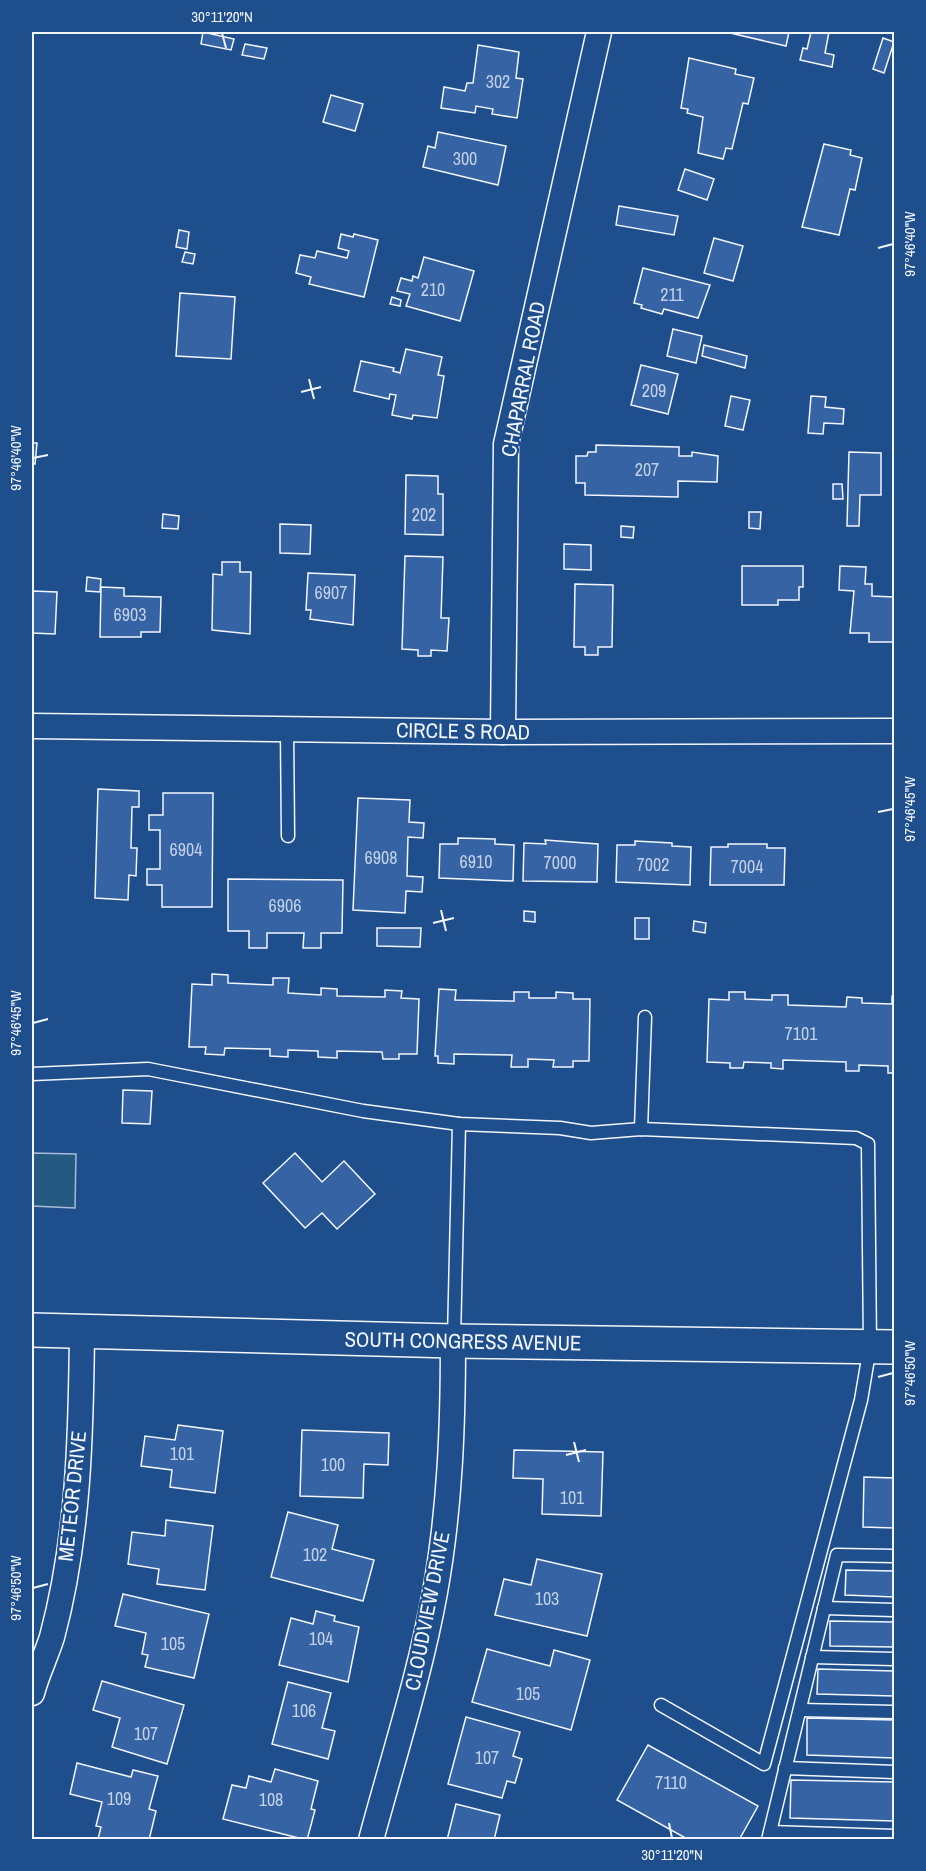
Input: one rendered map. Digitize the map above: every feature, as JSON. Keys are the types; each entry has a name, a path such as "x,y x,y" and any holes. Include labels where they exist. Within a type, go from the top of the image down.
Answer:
{"main road":[{"name":"SOUTH CONGRESS AVENUE","path":"32,1330 453,1341 882,1347"}],"street":[{"name":"CHAPARRAL ROAD","path":"503,732 506,444 599,32"},
{"name":"CIRCLE S ROAD","path":"32,726 503,732 894,731"},
{"name":"METEOR DRIVE","path":"32,1693 51,1638 74,1522 82,1391 82,1331"},
{"name":"CLOUDVIEW DRIVE","path":"371,1839 416,1674 435,1592 450,1467 453,1341"}],"lane":[{"path":"287,729 288,836"},
{"path":"641,1129 645,1017"},
{"path":"32,1074 148,1069 363,1111 459,1124 560,1128 591,1133 641,1129 856,1138 868,1144 882,1347 861,1400 764,1764 661,1705"},
{"path":"453,1341 459,1124"},
{"path":"894,1556 837,1555 769,1836 894,1836"},
{"path":"824,1608 894,1610"},
{"path":"813,1657 894,1659"},
{"path":"800,1710 894,1712"},
{"path":"785,1768 894,1772"}],"shaded area":[{"path":"32,1153 76,1154 75,1208 32,1206"}],"building":[{"path":"203,32 234,39 231,50 201,44"},
{"path":"726,32 789,32 786,46"},
{"path":"811,32 829,32 825,53 834,55 832,67 800,60 803,48 807,49"},
{"path":"883,38 894,42 884,73 873,69"},
{"path":"245,44 267,48 264,59 242,55"},
{"path":"478,45 519,52 516,78 523,79 517,118 492,114 493,109 476,106 475,113 441,108 444,87 465,91 467,83 473,83"},
{"path":"689,58 736,69 735,74 754,78 748,104 743,103 732,149 726,148 723,159 698,153 703,117 687,113 688,109 681,108"},
{"path":"331,95 363,104 355,131 323,122"},
{"path":"438,132 506,146 498,185 423,167 428,146 435,148"},
{"path":"824,144 851,150 850,155 862,158 855,190 850,189 839,235 802,227"},
{"path":"685,169 714,179 707,200 678,190"},
{"path":"619,206 678,216 674,235 616,225"},
{"path":"179,230 189,232 187,249 176,247"},
{"path":"341,234 353,237 354,234 378,240 364,297 309,284 311,277 296,273 300,255 315,258 317,251 347,258 349,251 338,248"},
{"path":"714,238 743,246 733,281 704,273"},
{"path":"185,252 195,254 193,264 182,262"},
{"path":"424,257 474,271 460,321 406,306 410,294 397,291 401,278 412,281 413,276 418,278"},
{"path":"643,268 710,285 698,318 664,309 662,314 641,308 642,305 634,303"},
{"path":"180,293 235,297 231,359 176,356"},
{"path":"392,297 401,300 400,306 390,304"},
{"path":"673,329 702,336 696,363 667,356"},
{"path":"704,345 747,356 745,368 702,356"},
{"path":"406,349 442,357 438,375 444,376 437,418 413,415 412,419 392,415 396,395 390,394 389,399 354,391 361,361 394,368 393,371 400,373"},
{"path":"641,365 678,374 668,414 631,405"},
{"path":"731,396 750,400 743,430 725,426"},
{"path":"811,396 826,397 825,407 844,409 843,424 824,423 823,434 808,433"},
{"path":"32,443 37,443 35,464 32,463"},
{"path":"596,445 679,447 679,456 692,456 692,452 718,456 717,482 678,481 678,497 585,495 585,483 576,483 576,456 587,456 588,452 596,452"},
{"path":"849,452 881,453 881,495 860,495 859,526 847,526"},
{"path":"406,475 438,476 438,494 443,494 443,535 405,534"},
{"path":"833,484 842,484 843,499 833,499"},
{"path":"749,512 761,512 760,529 749,528"},
{"path":"163,514 179,516 178,529 162,528"},
{"path":"280,524 311,525 310,554 280,553"},
{"path":"621,526 634,527 633,538 621,537"},
{"path":"564,544 591,545 591,570 564,569"},
{"path":"405,556 443,557 441,618 449,618 447,651 431,650 431,656 418,656 418,650 402,649"},
{"path":"222,562 240,562 240,572 251,572 250,634 212,630 213,574 222,575"},
{"path":"742,566 803,566 803,587 799,587 799,600 778,600 778,605 742,605"},
{"path":"840,566 866,567 865,584 872,584 872,596 894,597 894,642 869,642 869,633 850,633 854,591 839,590"},
{"path":"308,573 355,575 353,625 310,619 311,610 306,610"},
{"path":"87,577 101,579 100,592 86,591"},
{"path":"575,584 613,585 612,647 598,647 598,655 585,655 585,647 574,647"},
{"path":"101,587 124,588 124,596 161,597 160,632 141,632 141,637 100,637"},
{"path":"32,591 57,592 55,634 32,633"},
{"path":"98,789 139,791 139,807 132,807 131,848 137,848 136,876 129,875 128,900 95,898"},
{"path":"163,793 213,793 212,907 162,907 162,885 147,885 147,869 160,869 160,830 149,830 149,815 163,815"},
{"path":"358,798 410,800 409,822 424,823 423,838 408,837 407,876 423,877 422,892 406,891 405,913 353,910"},
{"path":"458,838 495,839 495,844 514,845 513,881 439,878 440,844 458,844"},
{"path":"545,840 598,844 597,882 523,881 524,843 546,844"},
{"path":"635,841 672,843 672,846 691,847 690,885 616,882 617,845 635,845"},
{"path":"728,844 767,844 767,848 785,848 784,885 710,885 711,847 728,847"},
{"path":"228,879 343,880 342,933 321,933 321,948 303,948 304,933 267,933 267,948 249,948 249,931 228,931"},
{"path":"524,911 535,912 535,922 524,921"},
{"path":"635,918 649,918 649,939 635,939"},
{"path":"694,921 706,923 705,933 693,931"},
{"path":"377,928 421,928 420,947 377,946"},
{"path":"212,974 228,975 228,983 273,985 273,978 289,978 288,993 321,995 321,988 337,989 337,996 385,997 385,990 402,991 401,998 419,999 417,1054 399,1054 399,1059 383,1059 382,1052 337,1051 337,1058 318,1057 318,1051 288,1050 288,1057 270,1056 270,1049 225,1048 224,1055 205,1054 206,1047 189,1047 192,984 212,985"},
{"path":"439,989 456,990 455,1000 514,1001 514,992 529,992 529,998 556,998 556,992 573,993 573,999 590,999 589,1061 573,1061 573,1067 553,1067 554,1060 528,1059 528,1067 511,1067 512,1055 454,1054 454,1064 438,1063 438,1056 435,1056"},
{"path":"729,992 745,992 745,999 772,1000 772,995 788,995 788,1005 846,1007 847,997 862,998 862,1003 892,1004 892,996 894,996 894,1073 888,1073 888,1066 859,1065 859,1071 846,1071 846,1062 783,1060 783,1069 771,1068 771,1063 744,1062 743,1068 730,1068 730,1063 707,1062 709,999 729,1000"},
{"path":"123,1090 152,1091 150,1124 122,1123"},
{"path":"295,1153 322,1182 344,1161 375,1194 337,1229 322,1213 305,1228 263,1183"},
{"path":"178,1425 223,1431 215,1493 170,1487 172,1470 141,1466 145,1436 175,1440"},
{"path":"302,1430 389,1433 388,1465 364,1464 363,1498 300,1496"},
{"path":"514,1450 603,1452 601,1516 542,1514 543,1479 513,1478"},
{"path":"864,1477 894,1478 894,1528 863,1527"},
{"path":"288,1512 338,1525 332,1549 374,1560 363,1601 271,1577"},
{"path":"166,1520 213,1526 205,1590 157,1584 159,1569 128,1564 132,1532 165,1536"},
{"path":"537,1559 602,1574 587,1636 495,1615 504,1579 531,1585"},
{"path":"846,1570 894,1571 894,1597 845,1595"},
{"path":"123,1594 209,1614 194,1678 145,1667 148,1655 142,1654 146,1633 115,1626"},
{"path":"316,1611 335,1616 334,1621 359,1627 348,1682 279,1665 291,1618 313,1624"},
{"path":"830,1621 894,1622 894,1647 830,1646"},
{"path":"487,1649 550,1666 554,1650 590,1660 571,1730 472,1702"},
{"path":"818,1669 894,1671 894,1696 817,1694"},
{"path":"102,1681 184,1705 167,1764 112,1747 120,1718 93,1710"},
{"path":"288,1682 331,1693 322,1728 335,1731 328,1759 272,1744"},
{"path":"466,1717 520,1732 513,1756 522,1759 515,1783 507,1781 502,1798 448,1784"},
{"path":"807,1718 894,1720 894,1758 807,1755"},
{"path":"648,1745 758,1806 739,1840 689,1840 617,1800"},
{"path":"77,1763 131,1777 133,1770 158,1776 149,1809 156,1811 149,1840 98,1839 101,1827 96,1826 102,1802 70,1794"},
{"path":"275,1769 318,1781 311,1809 315,1810 307,1840 223,1819 232,1785 246,1788 249,1776 271,1782"},
{"path":"791,1780 894,1782 894,1821 790,1818"},
{"path":"456,1804 500,1815 494,1840 447,1840"}]}
